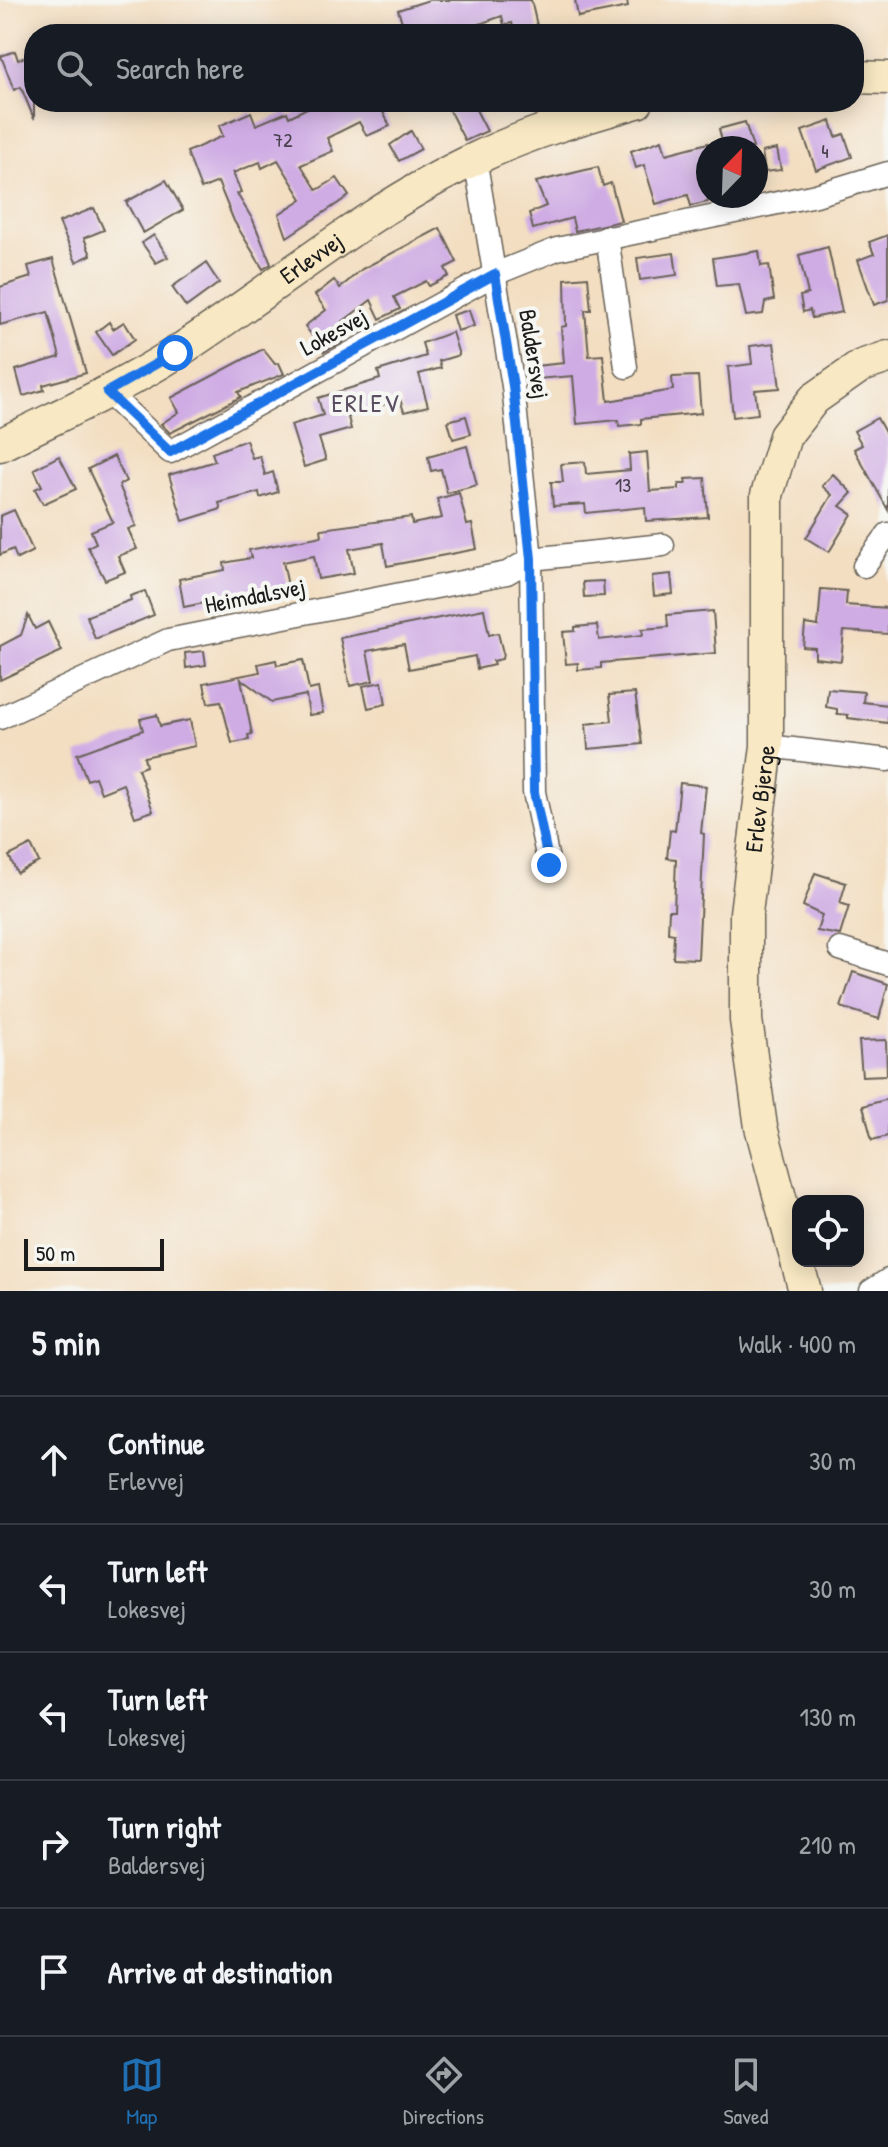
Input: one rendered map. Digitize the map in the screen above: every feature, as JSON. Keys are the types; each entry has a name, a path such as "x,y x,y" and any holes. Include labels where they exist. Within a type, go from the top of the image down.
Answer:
{"street":[{"path":"864,77 888,78"},
{"name":"Erlevvej","path":"0,445 107,392 175,353 405,197 475,158 557,125 602,112"},
{"name":"Baldersvej","path":"475,158 513,386 531,559 534,792 549,865"},
{"name":"Lokesvej","path":"107,392 170,452 495,274 557,249 816,195 888,173"},
{"path":"607,237 626,367"},
{"name":"Erlev Bjerge","path":"805,1291 761,1127 746,1020 746,913 767,746 767,495 785,436 814,399 861,366 888,357"},
{"path":"864,566 888,534"},
{"path":"531,559 663,545"},
{"name":"Heimdalsvej","path":"0,718 168,640 507,573 531,559"},
{"path":"767,746 888,760"},
{"path":"840,949 888,964"},
{"path":"871,1291 888,1280"}],"building":[{"path":"429,0 531,0 537,24 504,24 502,16 479,24 403,24 398,10"},
{"path":"575,0 627,0 628,7 578,17"},
{"path":"15,51 18,60 24,57 24,94 21,87 14,90 1,56"},
{"path":"251,112 256,125 287,112 289,117 299,112 383,112 390,126 367,136 359,122 327,138 333,151 301,165 317,190 337,178 349,196 287,237 279,214 302,199 278,160 262,168 260,162 233,173 241,192 237,194 253,220 271,264 263,269 234,221 218,182 201,189 187,152 223,136 219,126"},
{"path":"450,112 477,112 487,131 465,141"},
{"path":"831,121 836,137 844,134 852,157 816,170 802,131"},
{"path":"745,122 749,136 721,136 719,129"},
{"path":"411,131 421,149 399,161 390,145"},
{"path":"662,140 666,154 696,146 696,205 691,206 688,195 656,204 644,165 636,168 631,151"},
{"path":"777,149 781,170 768,172 768,151"},
{"path":"598,167 603,186 611,183 621,221 575,231 572,218 533,229 529,213 546,206 536,182"},
{"path":"166,180 183,210 143,233 126,202"},
{"path":"94,208 104,230 84,238 91,255 76,262 59,222"},
{"path":"440,228 457,262 445,268 449,276 429,286 426,281 394,297 400,309 380,319 371,300 333,329 343,342 324,352 305,326 326,310 315,295 334,280 340,288 362,269"},
{"path":"154,235 168,257 156,263 142,243"},
{"path":"888,235 888,300 874,305 858,260 874,254 869,242"},
{"path":"828,247 842,312 812,318 810,310 803,312 800,296 808,294 799,255"},
{"path":"759,251 761,266 769,265 774,300 765,302 763,314 746,316 739,284 717,286 713,258"},
{"path":"674,253 677,275 640,280 637,258"},
{"path":"53,259 86,373 43,385 44,390 23,396 16,370 60,357 48,312 0,325 0,287 31,277 28,266"},
{"path":"206,263 219,283 186,307 172,287"},
{"path":"588,277 591,310 585,310 589,356 603,355 608,401 673,390 672,377 698,376 701,413 641,419 641,424 619,426 618,420 577,424 573,376 536,379 535,366 564,363 561,327 566,326 565,279"},
{"path":"469,310 474,326 457,331 452,315"},
{"path":"109,322 113,329 124,322 135,339 112,355 96,332"},
{"path":"452,332 459,355 439,361 441,368 419,374 428,406 404,412 400,399 348,417 351,429 319,438 326,460 304,467 291,425 323,415 318,398 380,379 378,371 426,356 422,343"},
{"path":"774,343 780,388 755,390 758,414 733,417 728,367 752,364 750,346"},
{"path":"263,349 275,364 279,363 284,374 238,392 241,397 170,433 161,424 179,412 171,398"},
{"path":"466,416 471,434 453,439 448,421"},
{"path":"877,418 888,438 888,510 854,449 862,445 854,431"},
{"path":"246,440 252,458 260,456 265,475 273,472 278,492 260,498 259,492 219,503 221,509 183,521 169,475 215,461 212,453"},
{"path":"467,446 477,485 447,493 441,469 431,471 428,457"},
{"path":"647,452 650,491 679,489 679,484 686,484 685,479 705,478 708,517 646,521 645,507 586,513 585,504 553,506 551,482 563,482 561,464 585,462 586,474 630,470 629,454"},
{"path":"59,456 76,489 43,504 35,489 42,486 34,469"},
{"path":"114,456 126,481 119,485 136,526 128,529 137,549 118,556 125,572 105,580 88,547 96,543 91,531 113,522 88,469"},
{"path":"833,474 852,493 840,506 852,514 829,552 806,538 832,495 822,486"},
{"path":"459,493 467,525 472,524 477,549 387,566 383,543 349,549 354,573 318,579 314,556 283,562 288,586 184,607 179,579 225,570 224,563 251,558 249,550 322,536 321,529 411,517 412,524 442,518 437,499"},
{"path":"14,510 33,551 17,559 13,549 0,555 0,516"},
{"path":"671,574 673,594 654,596 652,576"},
{"path":"603,581 604,596 584,597 583,582"},
{"path":"821,589 847,591 846,605 888,608 888,634 844,631 841,661 815,658 815,648 803,647 805,624 818,626"},
{"path":"145,591 154,615 95,639 87,616 131,600 130,596"},
{"path":"484,609 489,635 498,633 503,653 502,659 493,661 494,665 477,669 475,656 409,669 404,644 367,651 373,681 350,686 340,638"},
{"path":"713,611 716,653 601,663 601,668 578,670 578,663 566,664 563,632 575,631 575,627 597,625 599,640 643,635 642,629 668,627 667,615"},
{"path":"28,615 35,629 48,622 62,651 0,680 0,646 21,635"},
{"path":"204,651 206,665 186,668 185,653"},
{"path":"276,660 277,665 303,660 309,690 318,688 323,713 309,715 306,695 272,702 241,679 252,734 248,735 249,740 232,743 221,701 208,703 204,683 260,672 258,664"},
{"path":"382,682 386,704 368,708 363,686"},
{"path":"828,689 864,692 863,702 888,705 888,723 837,714 837,709 826,707"},
{"path":"635,693 642,744 588,749 586,724 612,721 609,695"},
{"path":"157,715 160,726 190,720 195,746 144,757 146,766 138,769 153,811 135,817 123,784 101,793 95,777 87,780 77,754 143,730 140,719"},
{"path":"680,783 706,786 701,833 704,834 698,959 673,958 674,934 668,933 669,910 674,910 676,859 667,858 670,830 675,831"},
{"path":"31,845 39,862 17,873 9,856"},
{"path":"815,873 846,883 840,903 849,906 840,935 817,931 822,915 803,906"},
{"path":"853,972 888,984 879,1019 841,1007"},
{"path":"886,1040 887,1075 862,1076 859,1041"},
{"path":"888,1099 888,1136 872,1140 863,1106"}],"district":[{"name":"ERLEV","path":"366,403"}],"route":[{"path":"175,353 107,392 170,452 495,274 513,386 531,559 534,792 549,865"}]}
